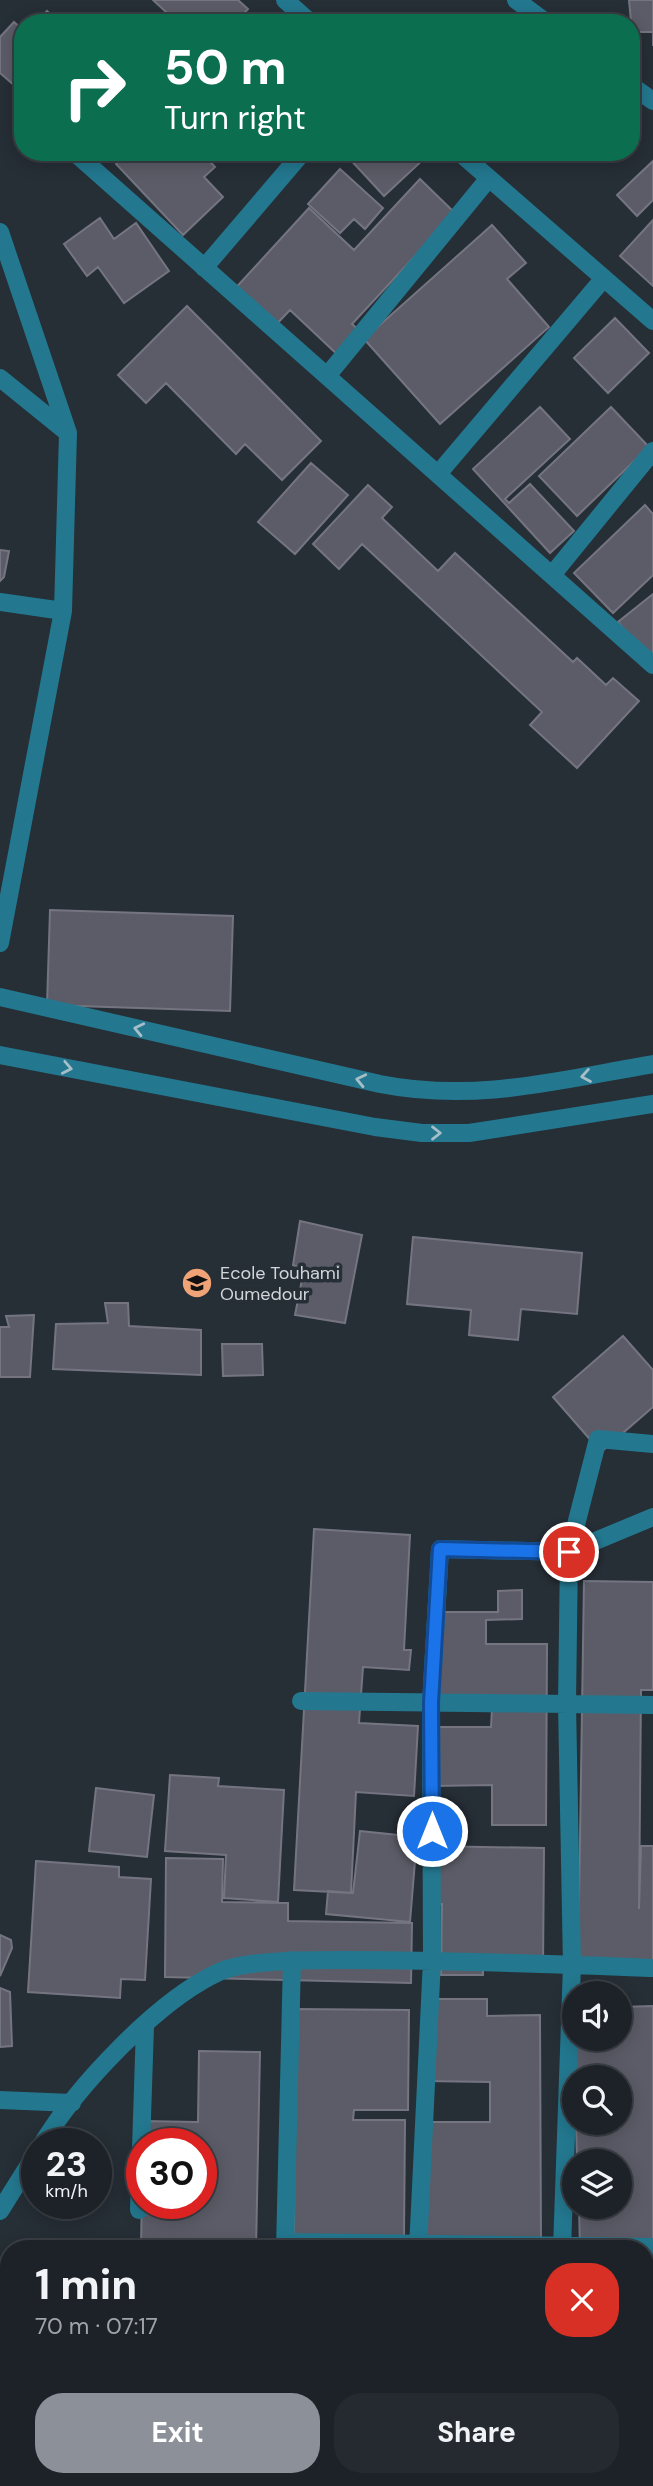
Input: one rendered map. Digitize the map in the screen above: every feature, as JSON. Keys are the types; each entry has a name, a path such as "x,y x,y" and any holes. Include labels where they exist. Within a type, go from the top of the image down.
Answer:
{"street":[{"path":"285,0 301,14"},
{"path":"516,0 535,14"},
{"path":"84,161 653,664"},
{"path":"204,268 295,161"},
{"path":"469,161 653,321"},
{"path":"327,376 489,178"},
{"path":"0,232 68,433 63,611 0,943"},
{"path":"438,474 604,278"},
{"path":"0,378 68,433"},
{"path":"552,575 653,451"},
{"path":"0,602 63,611"},
{"path":"0,997 380,1084 433,1093 501,1090 653,1064"},
{"path":"0,1055 374,1127 422,1133 469,1133 653,1104"},
{"path":"562,2240 572,1965 567,1704 569,1552 598,1439 653,1444"},
{"path":"418,2240 432,1960 431,1703 440,1549 569,1552 653,1517"},
{"path":"301,1701 653,1705"},
{"path":"285,2240 292,1960"},
{"path":"53,2128 72,2103 167,2003 221,1971 292,1960 432,1960 653,1968"},
{"path":"142,2128 145,2026"},
{"path":"0,2100 72,2103"},
{"path":"0,2211 21,2178"}],"building":[{"path":"153,0 238,0 248,9 243,14 168,14"},
{"path":"629,0 653,0 653,32 640,32 640,14 630,14"},
{"path":"14,22 14,85 0,73 0,37"},
{"path":"118,161 209,161 215,167 204,177 223,197 183,235 116,164"},
{"path":"352,161 422,161 384,196"},
{"path":"653,161 653,200 637,216 617,195"},
{"path":"340,169 383,208 365,229 354,219 340,233 308,204"},
{"path":"420,179 455,213 352,324 362,333 340,357 290,310 271,330 231,293 309,208 354,250"},
{"path":"100,218 114,239 136,223 169,271 124,303 98,267 87,276 64,244"},
{"path":"653,220 653,286 620,256"},
{"path":"492,225 526,263 507,279 549,327 440,424 364,339"},
{"path":"187,306 321,441 282,480 245,444 236,454 166,383 146,403 118,375"},
{"path":"615,318 649,353 608,393 574,358"},
{"path":"540,407 570,439 505,499 509,503 530,484 574,531 550,553 473,469"},
{"path":"611,407 649,447 577,516 539,476"},
{"path":"311,463 348,495 295,554 258,522"},
{"path":"368,485 392,507 382,518 438,571 455,553 573,662 577,658 606,685 613,678 639,701 577,768 530,725 542,712 362,544 339,569 313,544"},
{"path":"645,505 653,514 653,575 613,613 574,573"},
{"path":"0,550 9,551 4,577 0,581"},
{"path":"653,594 653,665 618,622"},
{"path":"50,910 233,916 230,1011 47,1005"},
{"path":"300,1221 362,1235 345,1323 295,1315 304,1269 293,1265"},
{"path":"413,1237 582,1253 577,1314 521,1309 518,1340 469,1335 471,1310 407,1304"},
{"path":"105,1303 128,1303 129,1326 201,1330 201,1375 53,1369 56,1324 108,1323"},
{"path":"34,1315 30,1377 0,1377 0,1327 9,1327 6,1316"},
{"path":"623,1336 653,1370 653,1407 601,1452 553,1397"},
{"path":"222,1344 262,1344 263,1375 223,1376"},
{"path":"314,1529 410,1535 404,1650 411,1650 409,1670 363,1667 359,1723 418,1726 414,1796 356,1792 351,1893 294,1890"},
{"path":"584,1581 653,1582 653,1690 641,1690 639,1909 641,1846 653,1846 653,1970 578,1969"},
{"path":"522,1590 522,1619 486,1620 486,1644 547,1644 546,1825 492,1825 492,1785 434,1786 434,1727 491,1727 492,1709 432,1709 431,1612 498,1612 498,1591"},
{"path":"170,1775 219,1778 218,1786 284,1790 278,1902 224,1898 226,1855 165,1851"},
{"path":"96,1788 154,1795 147,1857 89,1851"},
{"path":"360,1831 417,1837 410,1922 326,1914 328,1891 353,1893"},
{"path":"429,1846 544,1848 543,1970 483,1969 483,1975 441,1975 442,1904 428,1904"},
{"path":"166,1858 223,1859 222,1902 288,1903 288,1921 412,1923 411,1983 165,1977"},
{"path":"36,1861 119,1867 119,1877 151,1879 145,1980 121,1979 120,1998 28,1992"},
{"path":"0,1935 11,1940 12,1948 0,1976"},
{"path":"0,1988 10,1992 12,2046 0,2047"},
{"path":"424,1999 487,1999 487,2016 540,2015 541,2240 423,2240 423,2122 490,2122 490,2082 424,2081"},
{"path":"653,2006 653,2240 580,2240 579,2219 632,2219 632,2149 577,2149 576,2135 632,2135 632,2065 575,2065 574,2051 632,2051 632,2007"},
{"path":"295,2009 409,2010 408,2110 354,2110 353,2120 405,2120 404,2237 294,2236"},
{"path":"199,2051 260,2052 256,2240 141,2240 141,2219 217,2219 217,2128 143,2128 143,2121 198,2122"}],"place":[{"name":"Ecole Touhami Oumedour","path":"197,1283"}],"route":[{"path":"432,1831 431,1703 440,1549 569,1552"}]}
